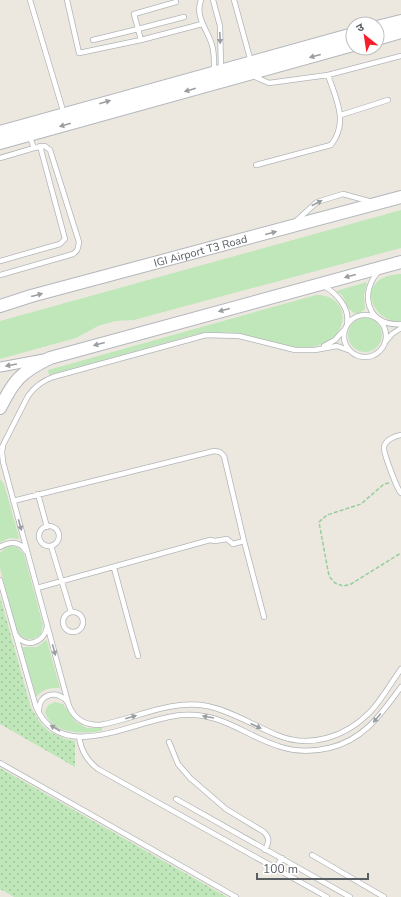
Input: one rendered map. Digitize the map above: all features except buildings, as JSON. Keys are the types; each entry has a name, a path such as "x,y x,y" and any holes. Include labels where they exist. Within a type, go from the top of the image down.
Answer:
{"main road":[{"path":"385,25 401,20"},
{"path":"385,36 401,32"},
{"path":"0,143 218,77 251,62 345,36"},
{"path":"0,132 64,114 218,77 249,74 345,47"},
{"name":"IGI Airport T3 Road","path":"0,306 31,296 401,197"},
{"path":"0,408 11,386 23,372 50,358 401,262"}],"street":[{"path":"0,367 50,358"}],"lane":[{"path":"30,0 64,114"},
{"path":"67,0 79,53 140,40 202,24"},
{"path":"201,0 199,8 202,24 212,43 218,77"},
{"path":"213,0 220,26 218,77"},
{"path":"234,0 251,62"},
{"path":"140,40 134,14 176,2"},
{"path":"93,40 184,17"},
{"path":"249,74 269,83 328,75 401,56"},
{"path":"256,165 331,145 337,138 341,115 328,75"},
{"path":"341,115 388,100"},
{"path":"29,135 34,148"},
{"path":"0,261 60,244 65,239 40,146"},
{"path":"0,158 40,146 47,147 50,150 79,242 76,252 72,254 0,275"},
{"path":"288,228 317,202 343,194 379,204"},
{"path":"383,345 386,334 368,302 368,289 378,272 389,266"},
{"path":"315,286 321,285 326,287 339,299 347,315 344,338 348,350"},
{"path":"315,350 339,337 350,321 356,317 363,315 370,316 392,324 401,324"},
{"path":"0,452 32,389 38,384 53,377 206,335 239,336 295,350 315,350 337,346 354,354 367,357 374,355 379,351 388,338 401,328"},
{"path":"401,434 386,442 384,446 395,481 401,493"},
{"path":"3,446 2,462 70,706"},
{"path":"13,501 218,451 224,456 264,617"},
{"path":"38,494 47,527"},
{"path":"47,527 55,528 59,534 57,543 52,546 42,544 39,538 40,532 47,527"},
{"path":"37,588 114,568 122,564 210,540 214,541 227,539 233,544 244,541"},
{"path":"0,547 10,543 16,543 20,545 27,553"},
{"path":"52,546 70,612"},
{"path":"114,568 138,656"},
{"path":"0,580 33,699 42,718 48,724 61,732 79,737 101,735 168,717 195,715 215,718 226,722 278,746 304,751 331,748 365,731 376,720 401,687"},
{"path":"70,612 79,614 83,622 80,628 75,631 69,631 63,624 64,617 70,612"},
{"path":"15,634 20,641 33,643 42,639 48,626"},
{"path":"42,718 39,706 41,701 50,695 55,694 65,699 79,720 88,724 100,725 169,706 206,706 218,709 278,736 301,742 316,741 339,734 361,720 378,703 401,669"},
{"path":"79,737 84,754 92,765 98,769 327,897"},
{"path":"169,742 178,764 186,775 226,809 267,835 269,842 266,850"},
{"path":"0,763 236,897"},
{"path":"176,799 350,897"},
{"path":"312,856 384,897"},
{"path":"276,868 282,858"}],"path":[{"path":"395,481 384,484 361,504 327,515 319,522 329,576 335,583 343,586 350,584 401,552"}],"green space":[{"path":"401,210 401,248 134,320 116,321 98,326 76,338 0,359 0,321"},
{"path":"401,274 401,321 394,321 380,314 375,308 371,294 373,287 380,279 391,275"},
{"path":"367,282 364,295 365,309 360,313 354,313 349,309 342,295 336,291"},
{"path":"316,295 331,298 336,302 342,314 342,321 340,328 334,337 312,347 303,348 284,346 234,333 218,332 197,334 49,375 48,370"},
{"path":"365,318 377,323 382,335 377,347 365,352 353,347 348,335 353,323"},
{"path":"0,479 4,484 19,537 18,539 9,538 0,543"},
{"path":"10,546 17,547 24,554 43,625 41,634 38,637 31,639 22,637 17,631 0,568 0,553 5,548"},
{"path":"0,596 31,708 42,725 50,732 75,741 75,767 0,724"},
{"path":"46,640 60,688 42,691 36,696 22,647 37,647"},
{"path":"55,702 63,704 76,722 87,728 102,728 102,731 87,733 69,731 54,725 48,719 45,711 48,705"},
{"path":"0,768 227,897 14,897 0,889"}]}
